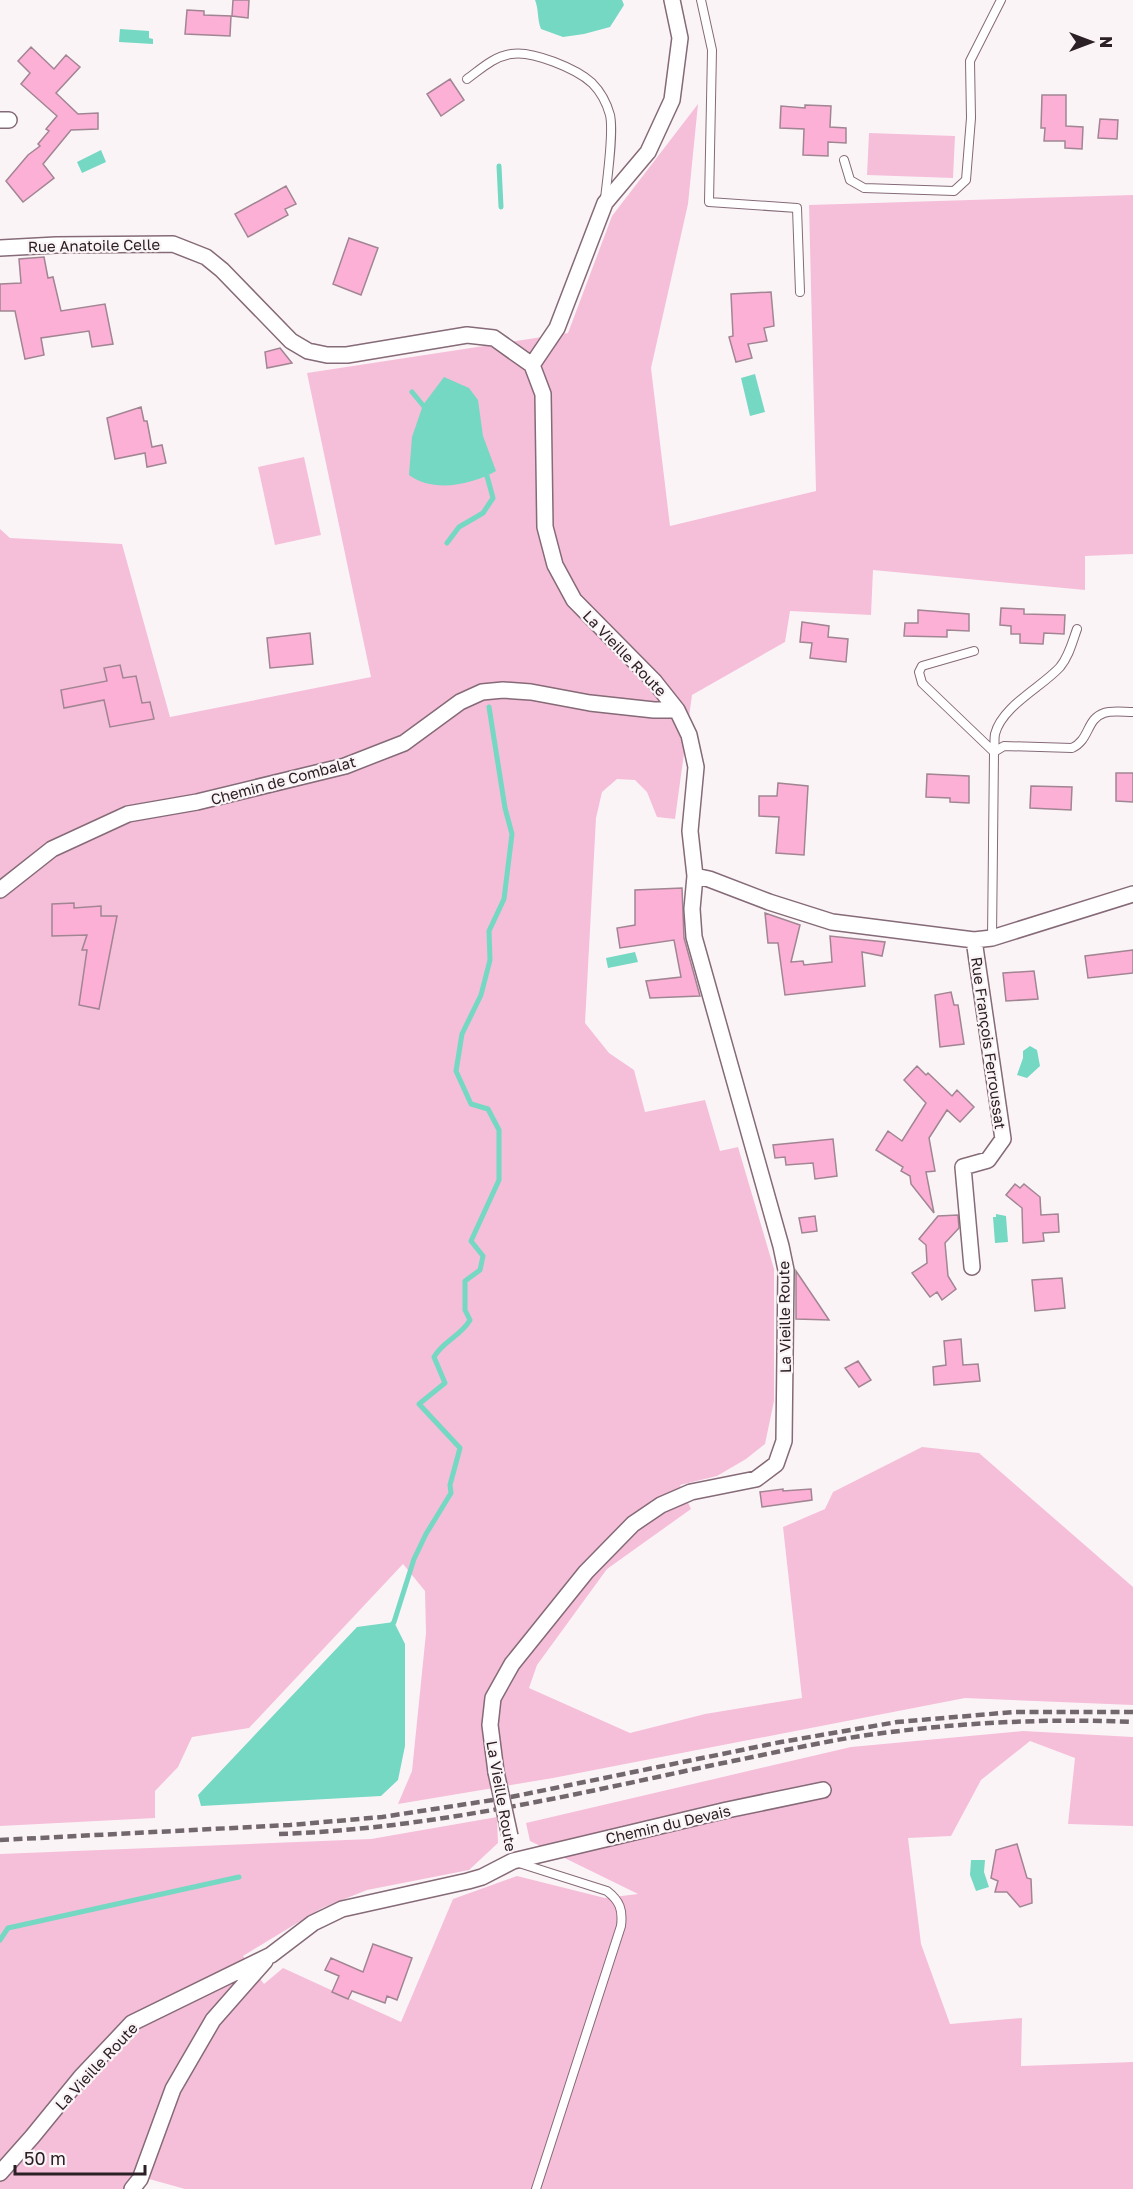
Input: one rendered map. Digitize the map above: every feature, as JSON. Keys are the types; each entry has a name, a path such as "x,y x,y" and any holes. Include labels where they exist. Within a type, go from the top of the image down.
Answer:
{"street":[{"path":"532,365 557,328 605,203 648,152 672,100 680,38 672,0"},
{"name":"Rue Anatoile Celle","path":"0,248 173,244 206,257 222,270 291,341 308,351 327,355 347,355 467,335 494,338 532,365"},
{"name":"La Vieille Route","path":"0,2173 81,2077 132,2023 271,1955 313,1923 342,1909 482,1877 513,1861 496,1772 490,1725 493,1698 512,1665 586,1572 633,1524 661,1504 691,1492 756,1479 776,1464 784,1441 786,1270 694,937 692,909 695,876 690,831 696,767 689,735 677,710 654,681 574,600 555,565 545,527 543,394 532,365"},
{"name":"Chemin de Combalat","path":"0,890 52,849 128,814 197,802 345,766 404,743 459,702 482,692 503,690 531,692 590,703 654,710 677,710"},
{"name":"Rue François Ferroussat","path":"695,876 832,922 974,940 992,938 1133,894"},
{"name":"Rue François Ferroussat","path":"972,1266 963,1167 988,1160 1003,1139 974,940"},
{"name":"Chemin du Devais","path":"513,1861 727,1810 823,1790"},
{"path":"132,2189 140,2179 173,2089 207,2030 213,2020 271,1955"}],"lane":[{"path":"701,0 712,50 709,202 797,208 800,292"},
{"path":"844,160 850,180 864,188 954,191 966,180 971,118 970,61 1001,0"},
{"path":"467,80 495,58 525,53 577,73 593,84 605,100 611,118 605,203"},
{"path":"992,938 995,733 1011,710 1059,668 1069,655 1077,629"},
{"path":"974,651 922,666 919,672 922,683 994,752"},
{"path":"994,752 1004,746 1072,748 1080,744 1090,723 1097,716 1105,712 1133,712"},
{"path":"513,1861 607,1891 617,1898 622,1912 621,1926 536,2189"}],"shaded area":[{"path":"535,0 622,0 624,5 610,27 563,37 541,29"},
{"path":"120,29 149,31 149,38 153,39 153,44 119,42"},
{"path":"698,104 688,204 651,368 670,526 816,491 809,205 1133,195 1133,554 1085,556 1085,590 873,570 871,615 790,611 785,642 692,695 675,819 657,817 647,792 635,780 617,779 602,792 596,818 585,1023 609,1053 634,1070 645,1112 705,1100 720,1151 738,1147 774,1269 774,1401 765,1444 746,1459 717,1476 680,1485 691,1509 607,1569 537,1665 529,1688 630,1733 705,1714 802,1698 783,1527 825,1509 833,1492 922,1447 979,1453 1133,1587 1133,1705 965,1698 553,1778 398,1804 412,1771 426,1633 425,1591 403,1564 249,1728 192,1737 178,1767 155,1791 155,1818 0,1826 0,529 10,538 122,544 170,717 371,677 307,373 568,333 612,216"},
{"path":"869,133 955,136 953,178 867,175"},
{"path":"101,150 106,162 82,173 77,162"},
{"path":"755,374 765,412 750,416 741,378"},
{"path":"444,377 469,388 478,400 483,436 496,471 475,480 452,485 429,484 409,475 412,437 423,405"},
{"path":"304,457 321,535 275,545 258,467"},
{"path":"635,952 638,962 608,968 606,958"},
{"path":"1030,1046 1037,1050 1040,1066 1027,1078 1017,1075 1023,1051"},
{"path":"996,1214 1006,1216 1008,1242 995,1243 993,1217 996,1217"},
{"path":"394,1622 405,1644 405,1746 398,1780 381,1796 201,1806 198,1795 357,1627"},
{"path":"1023,1731 1133,1737 1133,1826 1068,1824 1075,1758 1030,1741 981,1780 951,1836 908,1838 921,1944 950,2024 1022,2018 1021,2066 1133,2062 1133,2189 185,2189 149,2179 141,2189 0,2189 0,1854 371,1839 497,1817 498,1843 469,1870 367,1890 322,1908 243,1956 264,1984 283,1968 401,2022 453,1899 517,1876 605,1898 638,1894 530,1841 526,1823 851,1747"},
{"path":"971,1860 985,1860 984,1872 989,1887 976,1891 970,1875"}],"building":[{"path":"233,0 249,0 248,18 232,16"},
{"path":"187,10 204,11 204,15 231,16 230,36 185,34"},
{"path":"31,47 54,69 66,55 80,67 56,93 78,114 98,113 98,129 71,130 43,164 54,178 23,202 6,181 28,155 40,146 38,144 49,131 46,129 57,116 21,84 30,73 18,61"},
{"path":"450,79 464,100 441,116 427,94"},
{"path":"1042,95 1066,95 1066,126 1083,127 1082,149 1065,148 1065,141 1044,141 1045,128 1041,128"},
{"path":"805,105 831,106 830,127 846,128 846,143 828,142 828,156 803,155 804,129 780,128 781,106 805,108"},
{"path":"1100,119 1118,120 1117,139 1098,138"},
{"path":"286,186 296,204 285,209 288,215 248,237 235,214"},
{"path":"349,238 378,248 361,295 333,284"},
{"path":"44,257 48,278 53,277 61,311 105,304 113,344 92,347 89,331 41,338 44,355 25,359 15,311 0,311 0,284 21,283 19,259"},
{"path":"771,292 774,326 764,328 767,341 748,344 752,358 736,362 729,337 733,336 731,294"},
{"path":"280,348 292,363 267,368 265,352"},
{"path":"141,407 144,421 147,421 152,447 162,445 166,463 147,467 145,453 115,459 107,418"},
{"path":"1001,608 1024,609 1024,614 1065,615 1064,634 1044,633 1043,644 1020,643 1020,634 1011,634 1011,626 1000,625"},
{"path":"918,610 969,614 969,631 947,630 947,637 904,636 905,623 918,623"},
{"path":"802,622 829,626 828,637 848,639 846,662 810,658 812,643 800,642"},
{"path":"310,633 313,664 270,668 267,638"},
{"path":"120,665 123,678 136,676 142,703 150,702 154,719 110,727 104,700 64,708 61,690 107,681 104,668"},
{"path":"1116,773 1133,773 1133,802 1116,801"},
{"path":"927,774 969,776 969,803 950,802 950,798 926,797"},
{"path":"778,783 808,786 804,855 776,853 779,817 759,816 759,796 777,796"},
{"path":"1031,786 1072,787 1071,810 1030,808"},
{"path":"682,888 684,938 700,996 650,998 646,981 681,977 674,940 620,948 617,928 635,925 635,890"},
{"path":"74,903 74,908 101,906 101,916 117,916 99,1009 79,1005 87,950 82,950 87,935 52,936 52,904"},
{"path":"765,913 800,925 791,962 803,961 804,965 832,962 830,936 885,942 882,956 862,952 865,986 785,995 778,943 768,943"},
{"path":"1133,950 1133,973 1088,978 1085,956"},
{"path":"1034,971 1038,999 1006,1001 1003,973"},
{"path":"951,992 954,1005 958,1005 964,1044 940,1047 935,995"},
{"path":"917,1066 926,1075 928,1073 952,1096 957,1090 974,1107 960,1122 947,1110 929,1138 935,1171 926,1172 934,1213 911,1184 910,1176 901,1171 903,1167 876,1150 888,1131 902,1141 926,1103 904,1080"},
{"path":"833,1139 837,1176 815,1179 813,1163 786,1165 785,1157 775,1158 773,1145"},
{"path":"1015,1184 1020,1188 1024,1184 1040,1197 1041,1215 1058,1214 1059,1232 1043,1233 1044,1241 1023,1243 1022,1208 1006,1195"},
{"path":"958,1215 959,1228 945,1243 948,1276 956,1289 942,1300 937,1292 930,1297 912,1273 927,1263 926,1245 919,1239 938,1216"},
{"path":"815,1216 817,1231 802,1233 799,1218"},
{"path":"796,1271 819,1305 829,1320 796,1319"},
{"path":"1062,1278 1065,1308 1035,1311 1032,1280"},
{"path":"961,1339 963,1365 978,1364 980,1381 934,1385 933,1367 946,1365 944,1341"},
{"path":"858,1361 871,1380 859,1387 845,1368"},
{"path":"783,1489 783,1491 811,1489 812,1500 762,1507 760,1492"},
{"path":"1017,1844 1027,1878 1031,1879 1032,1903 1020,1907 1007,1892 995,1892 998,1881 991,1878 996,1850"},
{"path":"373,1944 412,1958 397,2000 387,1996 385,2003 352,1991 348,1999 332,1992 339,1976 325,1970 331,1958 363,1972"}],"waterway":[{"path":"499,166 501,207"},
{"path":"412,392 426,409"},
{"path":"447,543 459,527 483,513 493,498 487,476 483,472"},
{"path":"390,1628 394,1622 414,1559 451,1493 450,1485 460,1448 419,1404 445,1383 434,1357 470,1320 465,1310 465,1281 480,1270 483,1256 471,1241 499,1180 499,1130 488,1109 471,1104 456,1071 462,1034 481,995 490,960 489,931 504,899 512,834 505,808 489,707"},
{"path":"0,1940 8,1928 239,1877"}],"railway":[{"path":"0,1840 290,1825 382,1817 506,1798 781,1742 897,1722 1014,1712 1133,1712"},
{"path":"279,1834 335,1831 447,1818 558,1798 861,1736 963,1725 1031,1721 1133,1722"}]}
